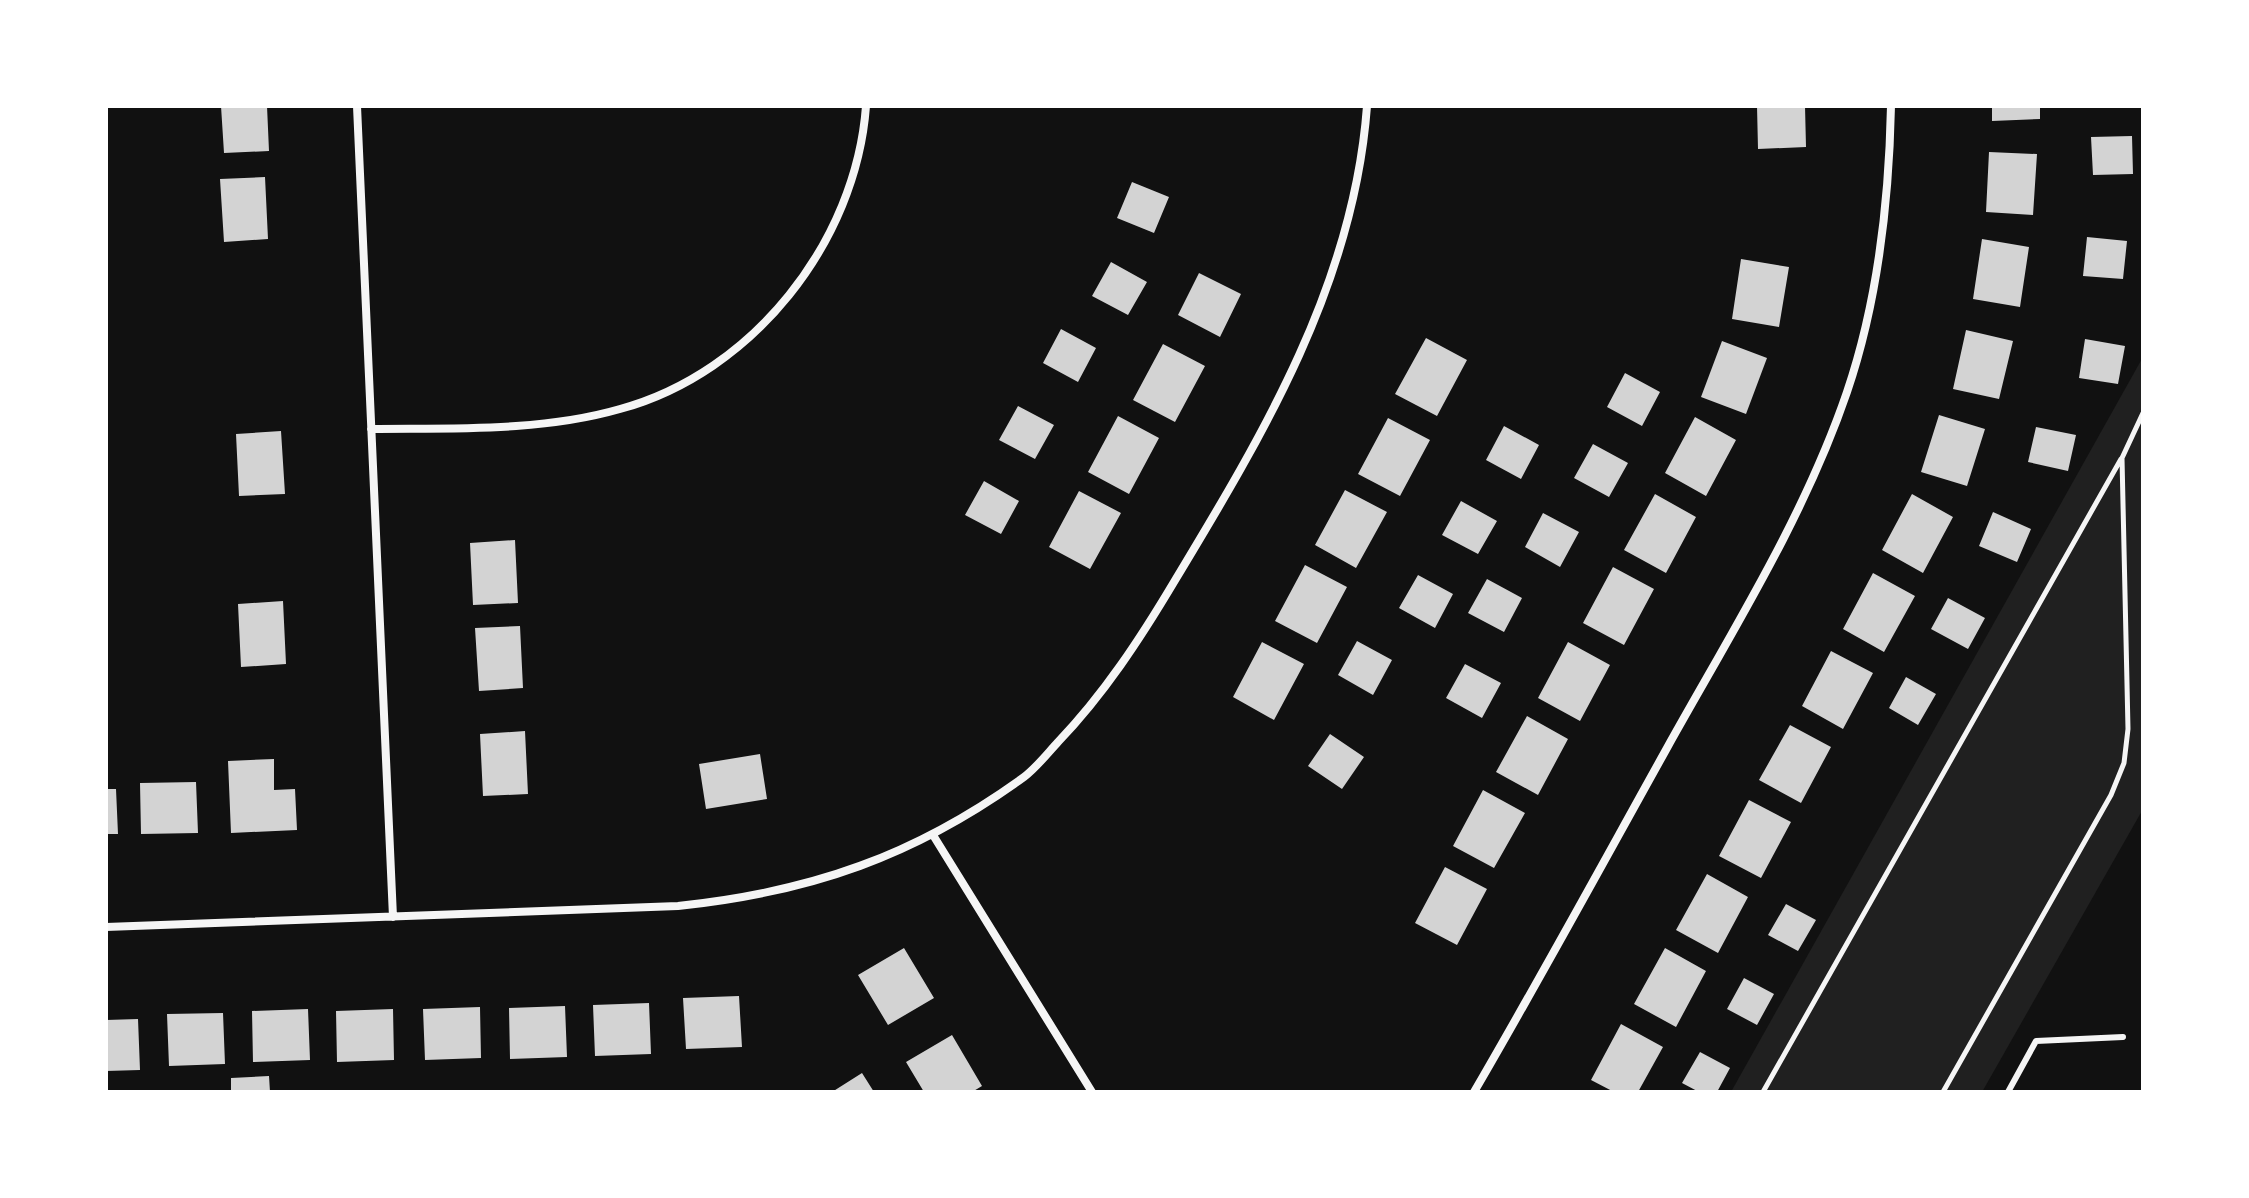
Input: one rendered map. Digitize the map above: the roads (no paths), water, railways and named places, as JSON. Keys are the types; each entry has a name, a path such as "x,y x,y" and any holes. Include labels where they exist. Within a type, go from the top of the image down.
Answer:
{"street":[{"path":"357,106 393,917"},
{"path":"371,429 543,424 584,417 648,401 708,368 768,318 804,275 825,243 856,169 866,106"},
{"path":"106,927 678,906 747,899 847,873 933,835 1026,776 1088,711 1144,632 1288,384 1311,335 1351,214 1367,106"},
{"path":"1474,1092 1773,558 1828,442 1852,377 1875,280 1885,214 1891,106"},
{"path":"933,835 1092,1092"}],"lane":[{"path":"2008,1092 2036,1041 2123,1037"}]}
